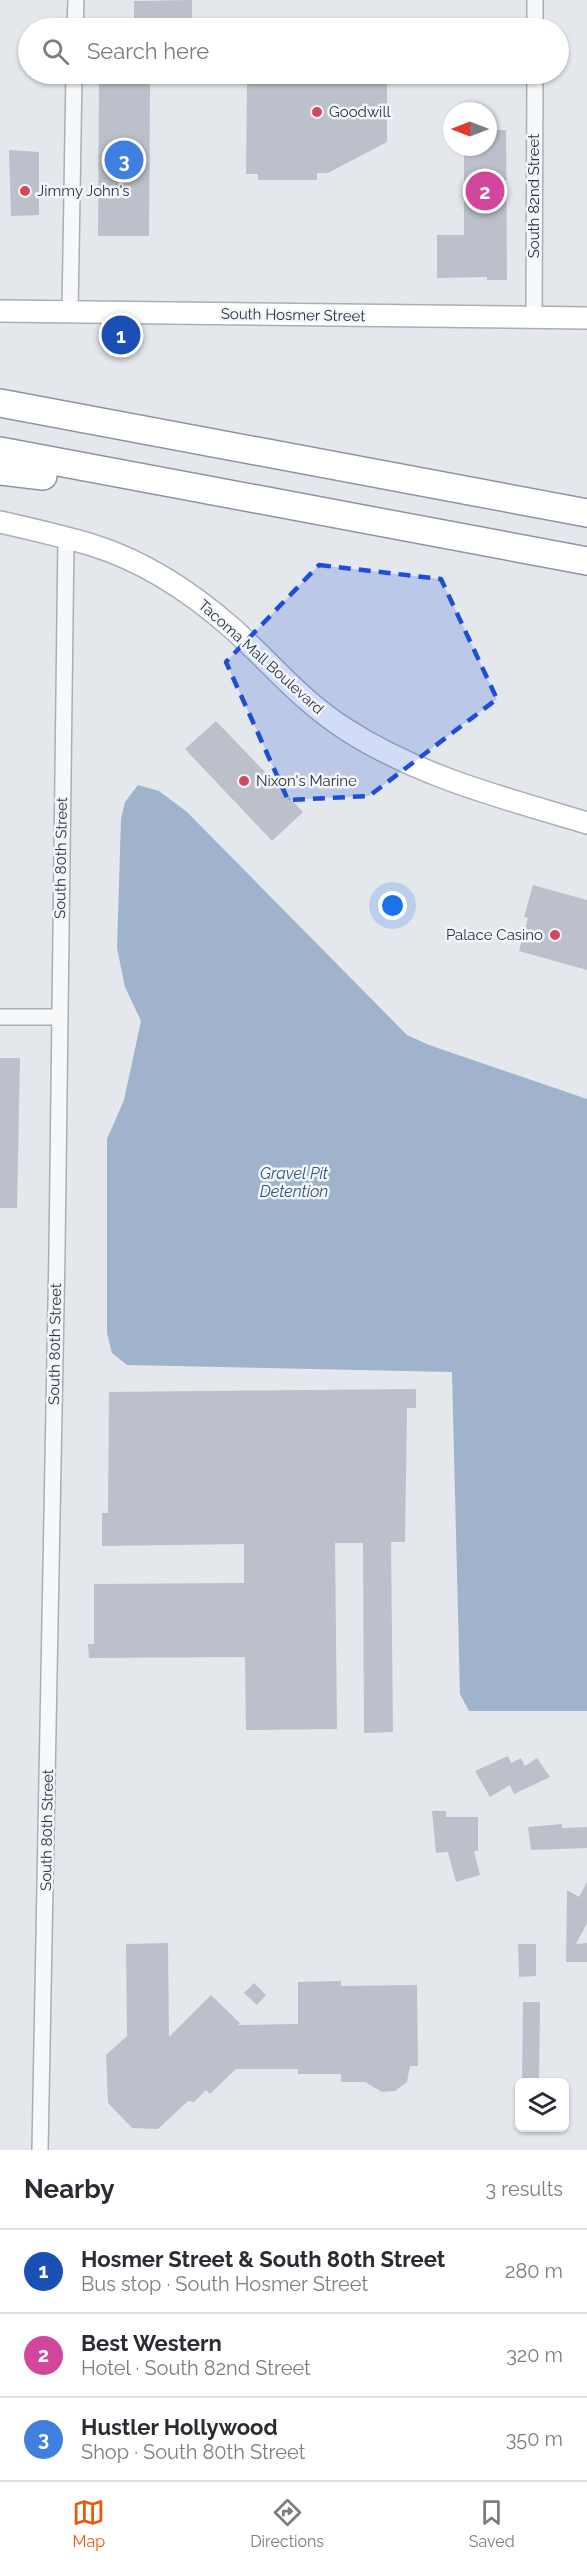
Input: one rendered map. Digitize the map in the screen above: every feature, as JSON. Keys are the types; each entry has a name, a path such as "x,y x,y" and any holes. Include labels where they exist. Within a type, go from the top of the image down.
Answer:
{"highway":[{"path":"0,402 587,513"},
{"path":"0,451 587,561"},
{"path":"0,471 283,505"}],"main road":[{"name":"South Hosmer Street","path":"0,311 587,318"},
{"name":"Tacoma Mall Boulevard","path":"0,522 66,537 120,556 191,596 233,630 296,692 370,745 397,759 454,782 587,823"}],"street":[{"path":"75,18 76,0"},
{"path":"535,0 535,18"},
{"path":"70,312 74,84"},
{"name":"South 82nd Street","path":"534,84 534,319"},
{"name":"South 80th Street","path":"40,2150 57,1270 66,537"},
{"path":"0,1017 59,1017"}],"highlighted area":[{"path":"319,565 441,579 497,699 369,796 288,800 226,662"}],"water":[{"name":"Gravel Pit Detention","path":"138,785 159,791 187,812 407,1035 429,1045 587,1099 587,1711 469,1711 460,1694 452,1372 127,1365 112,1353 107,1333 107,1139 124,1100 141,1021 125,987 117,948 121,819 125,802"}],"building":[{"path":"192,0 192,18 134,18 134,1"},
{"path":"99,84 150,84 149,236 98,236"},
{"name":"Goodwill","path":"247,84 387,84 387,142 328,173 317,173 317,180 258,180 258,174 246,174"},
{"path":"497,130 506,130 507,280 487,280 487,277 437,278 437,235 464,235 464,156 497,156"},
{"name":"Jimmy John's","path":"9,150 39,152 39,215 11,216"},
{"name":"Nixon's Marine","path":"216,721 303,812 272,841 185,749"},
{"name":"Palace Casino","path":"533,885 587,900 587,970 519,951 528,918 524,917"},
{"path":"0,1058 20,1058 17,1208 0,1208"},
{"path":"416,1389 416,1408 407,1408 405,1542 391,1542 393,1732 364,1733 363,1543 335,1543 337,1729 246,1730 245,1657 89,1658 88,1644 94,1644 94,1584 244,1583 244,1544 102,1546 102,1513 108,1513 109,1392"},
{"path":"508,1756 511,1763 521,1758 525,1766 537,1758 550,1777 514,1794 510,1785 490,1797 475,1771"},
{"path":"432,1811 446,1811 446,1817 478,1817 478,1851 474,1851 480,1875 456,1882 448,1852 436,1853"},
{"path":"562,1824 562,1828 587,1827 587,1848 531,1850 528,1827"},
{"path":"587,1882 587,1923 576,1944 587,1943 587,1962 566,1962 567,1890 579,1897"},
{"path":"168,1943 169,2037 211,1995 240,2023 238,2025 298,2024 298,1982 341,1981 341,1986 417,1985 418,2066 410,2066 407,2082 395,2091 382,2092 365,2082 341,2082 341,2074 298,2074 298,2069 236,2069 210,2094 206,2090 194,2102 188,2101 158,2129 132,2128 108,2103 106,2055 127,2036 126,1944"},
{"path":"518,1944 536,1944 536,1976 519,1977"},
{"path":"254,1983 266,1995 257,2005 244,1993"},
{"path":"523,2002 540,2002 539,2078 522,2078"}],"place":[{"name":"Goodwill","path":"317,112"},
{"name":"Hustler Hollywood","path":"124,160"},
{"name":"Jimmy John's","path":"25,191"},
{"name":"Best Western","path":"485,191"},
{"name":"Hosmer Street & South 80th Street","path":"121,335"},
{"name":"Nixon's Marine","path":"244,781"},
{"name":"Palace Casino","path":"555,935"}]}
